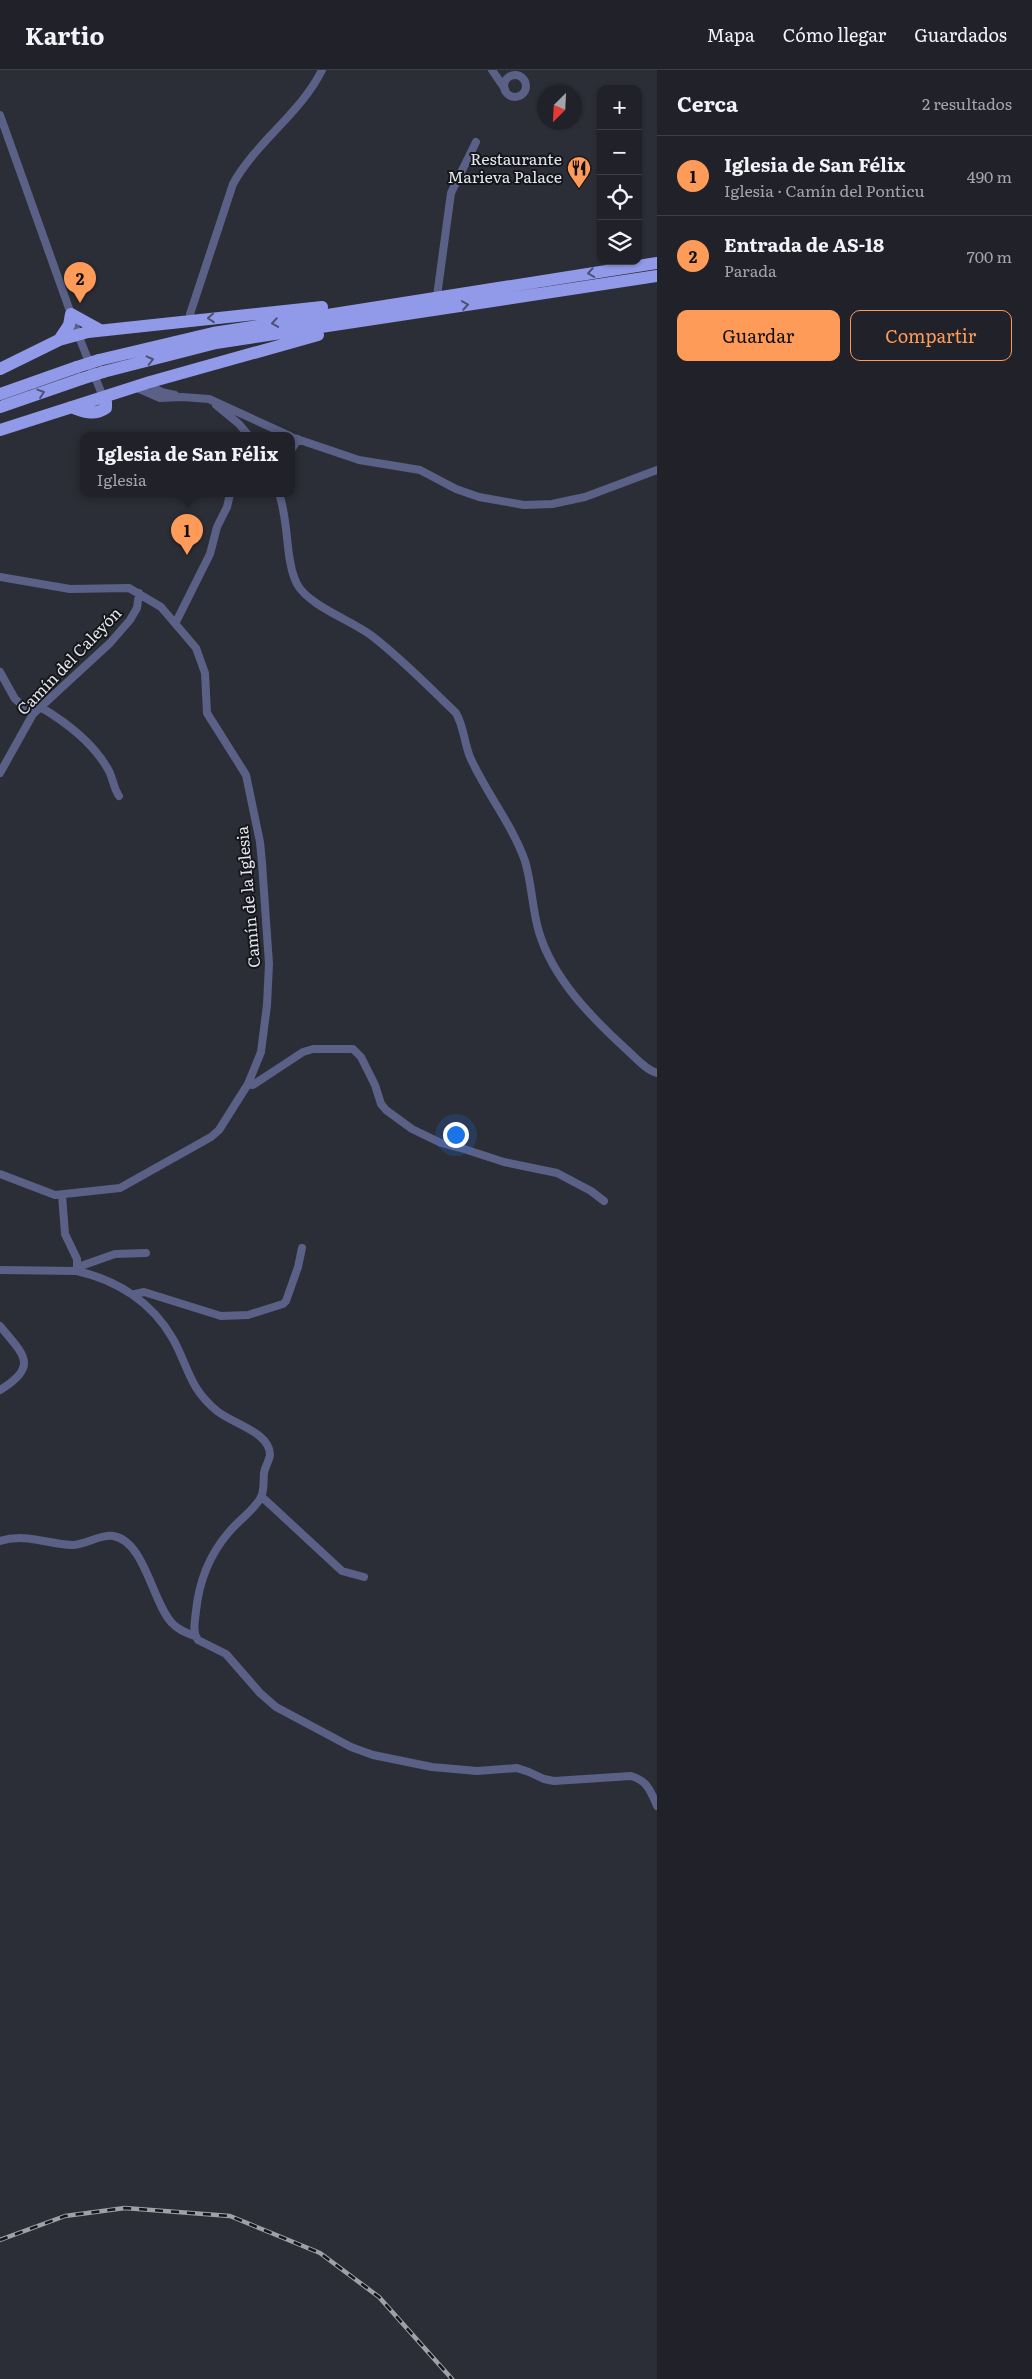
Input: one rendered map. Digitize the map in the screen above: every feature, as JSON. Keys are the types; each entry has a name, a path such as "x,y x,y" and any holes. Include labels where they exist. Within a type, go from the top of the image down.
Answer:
{"highway":[{"path":"0,394 79,373 213,333 436,296 657,263"},
{"path":"100,366 216,344 657,276"},
{"path":"0,369 59,340 79,338 100,330 436,296"},
{"path":"2,429 71,408 84,412 98,413 106,408 106,402 103,397 150,382 313,336 436,310"},
{"path":"59,340 69,325 71,314 100,330"},
{"path":"0,407 79,373"}],"street":[{"path":"192,320 190,314 233,184 241,169 317,80 322,70"},
{"path":"493,72 515,75 525,80 524,94 514,97 508,94 493,72"},
{"path":"505,90 506,81 515,75"},
{"path":"0,115 79,338 103,397"},
{"path":"436,296 451,193 476,142"},
{"path":"150,382 153,387 162,393 182,397"},
{"path":"135,387 160,398 209,399 282,432"},
{"path":"209,399 246,432"},
{"path":"295,438 359,460 420,470 456,489 479,497 524,505 552,504 586,497 657,470"},
{"path":"176,622 210,554 215,532 227,507 229,497"},
{"path":"280,497 293,573 299,587 305,594 334,614 370,634 456,713 462,723 469,754 509,827 522,856 539,934 554,964 582,1006 640,1062 657,1073"},
{"name":"Camín de la Iglesia","path":"0,578 70,589 121,587 139,593 161,607 176,622 196,648 202,660 206,688 206,713 246,775 260,842 270,964 261,1052 248,1084 219,1130 211,1137 120,1188 62,1195 49,1193 0,1174"},
{"name":"Camín del Caleyón","path":"0,773 33,714 42,708 110,643 130,620 137,608 139,593"},
{"path":"0,672 15,699 33,714"},
{"path":"42,708 80,735 110,772 119,796"},
{"path":"248,1084 253,1085 302,1052 314,1049 354,1050 358,1052 365,1064 381,1104 386,1110 412,1129 441,1143 464,1148 504,1162 557,1173 592,1191 604,1200"},
{"path":"62,1195 65,1234 77,1259 77,1269"},
{"path":"135,1294 144,1292 221,1316 248,1316 283,1304 286,1301 302,1248"},
{"path":"0,1270 77,1269 116,1254 146,1253"},
{"path":"77,1269 135,1294 166,1328 191,1382 203,1400 228,1420 256,1432 269,1448 270,1457 264,1476 262,1497 229,1532 212,1558 198,1592 195,1636"},
{"path":"0,1326 20,1350 24,1366 19,1377 0,1390"},
{"path":"262,1497 342,1571 364,1577"},
{"path":"0,1540 13,1537 27,1537 73,1545 106,1536 117,1537 130,1546 171,1623 182,1631 195,1636 203,1643 226,1654 260,1693 276,1707 332,1738 365,1752 450,1770 516,1768 544,1780 554,1781 631,1776 640,1779 651,1790 657,1806"}],"railway":[{"path":"0,2240 65,2216 125,2208 230,2216 320,2253 379,2297 452,2379"}],"place":[{"name":"Restaurante Marieva Palace","path":"579,189"},
{"name":"Entrada de AS-18","path":"80,303"},
{"name":"Iglesia de San Félix","path":"187,555"}]}
